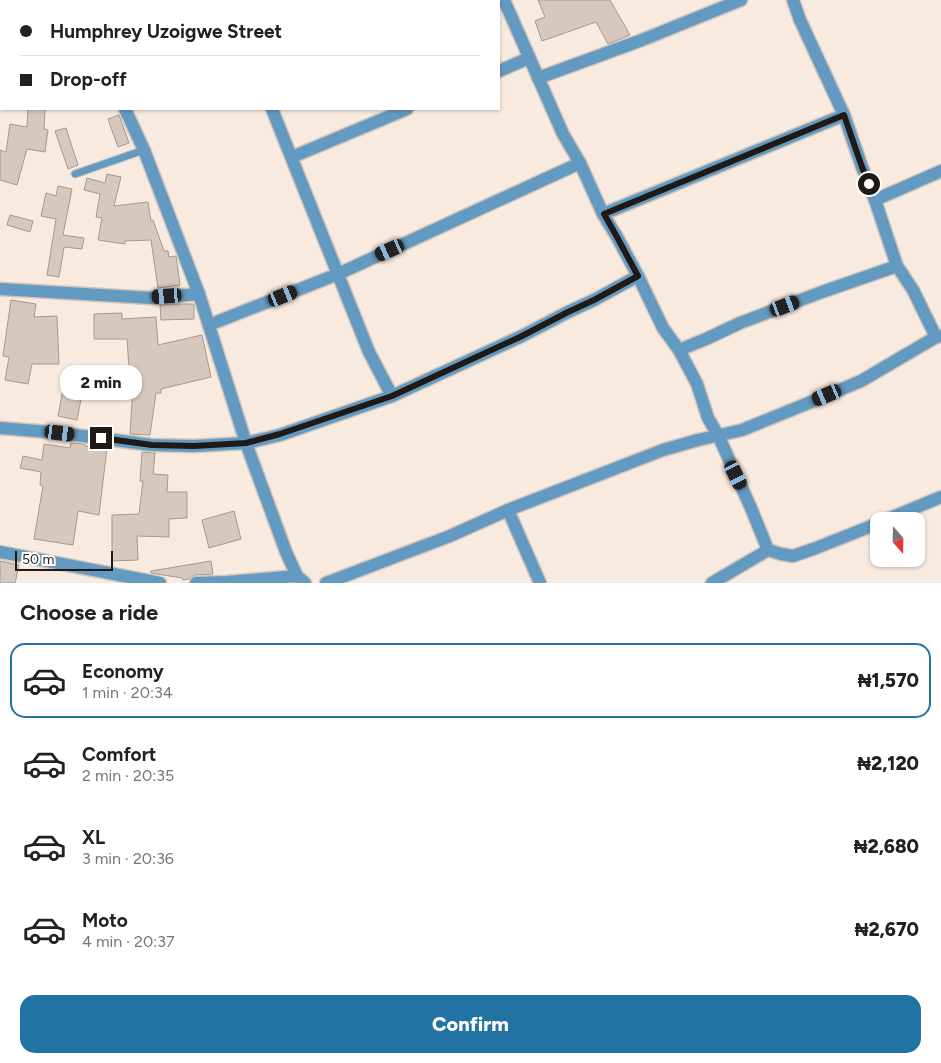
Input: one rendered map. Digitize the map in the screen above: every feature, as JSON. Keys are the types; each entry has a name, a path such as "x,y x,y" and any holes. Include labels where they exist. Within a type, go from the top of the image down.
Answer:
{"street":[{"path":"504,0 563,134 580,163 663,328 679,350 697,384 708,418 718,435 758,522 768,550"},
{"path":"538,78 642,40 741,0"},
{"path":"326,583 450,536 508,510 663,450 742,430 860,381 938,336 913,290 897,266 844,115 800,20 793,0"},
{"path":"500,70 529,58"},
{"path":"126,110 144,150 199,294 246,443 286,552 301,579 196,583"},
{"path":"272,110 369,352 392,396"},
{"path":"292,157 405,110"},
{"path":"604,214 844,115"},
{"path":"209,325 338,274 580,163"},
{"path":"875,200 941,171"},
{"path":"679,350 706,340 740,323 897,266"},
{"path":"0,428 60,433 152,445 194,446 246,443 294,430 392,396 522,336 638,276"},
{"path":"0,289 151,298 199,294"},
{"path":"905,512 941,497"},
{"path":"508,510 540,583"},
{"path":"712,583 768,550 793,556 870,527"},
{"path":"0,552 160,583"}],"lane":[{"path":"75,174 144,150"}],"building":[{"path":"538,0 610,0 630,35 608,44 596,22 542,41 535,21 545,17"},
{"path":"28,110 45,110 44,129 48,130 45,152 27,149 17,185 0,180 0,150 6,152 10,124 27,127"},
{"path":"119,115 129,143 118,147 108,119"},
{"path":"66,128 78,165 68,169 55,131"},
{"path":"107,174 121,177 114,206 148,202 151,221 153,220 164,251 168,251 169,257 176,256 180,285 158,288 151,240 125,241 125,244 98,240 102,218 96,217 100,194 84,190 87,178 105,183"},
{"path":"58,186 72,189 63,235 84,238 82,249 64,247 59,277 47,275 56,219 41,216 46,193 56,196"},
{"path":"10,215 33,221 30,232 7,225"},
{"path":"11,300 36,304 34,317 57,316 59,364 32,364 28,384 5,380 9,357 3,356"},
{"path":"194,304 194,319 161,320 160,305"},
{"path":"122,313 122,319 156,317 158,345 202,335 211,377 161,389 161,393 156,393 150,435 130,434 133,386 84,384 77,420 58,416 67,369 101,375 101,367 129,368 127,339 94,339 94,314"},
{"path":"71,443 107,448 99,515 78,511 73,545 34,539 43,486 40,485 41,472 20,468 23,456 42,460 44,444 70,448"},
{"path":"142,452 155,453 153,474 168,475 167,492 187,492 187,518 169,519 169,537 137,536 138,560 112,561 112,515 139,514 143,481 140,481"},
{"path":"234,511 241,539 209,548 202,520"},
{"path":"0,561 19,565 15,583 0,583"},
{"path":"211,561 213,574 195,575 189,579 183,580 182,578 151,573 151,571"}],"route":[{"path":"101,438 152,445 194,446 246,443 294,430 392,396 522,336 638,276 604,214 844,115 869,184"}]}
